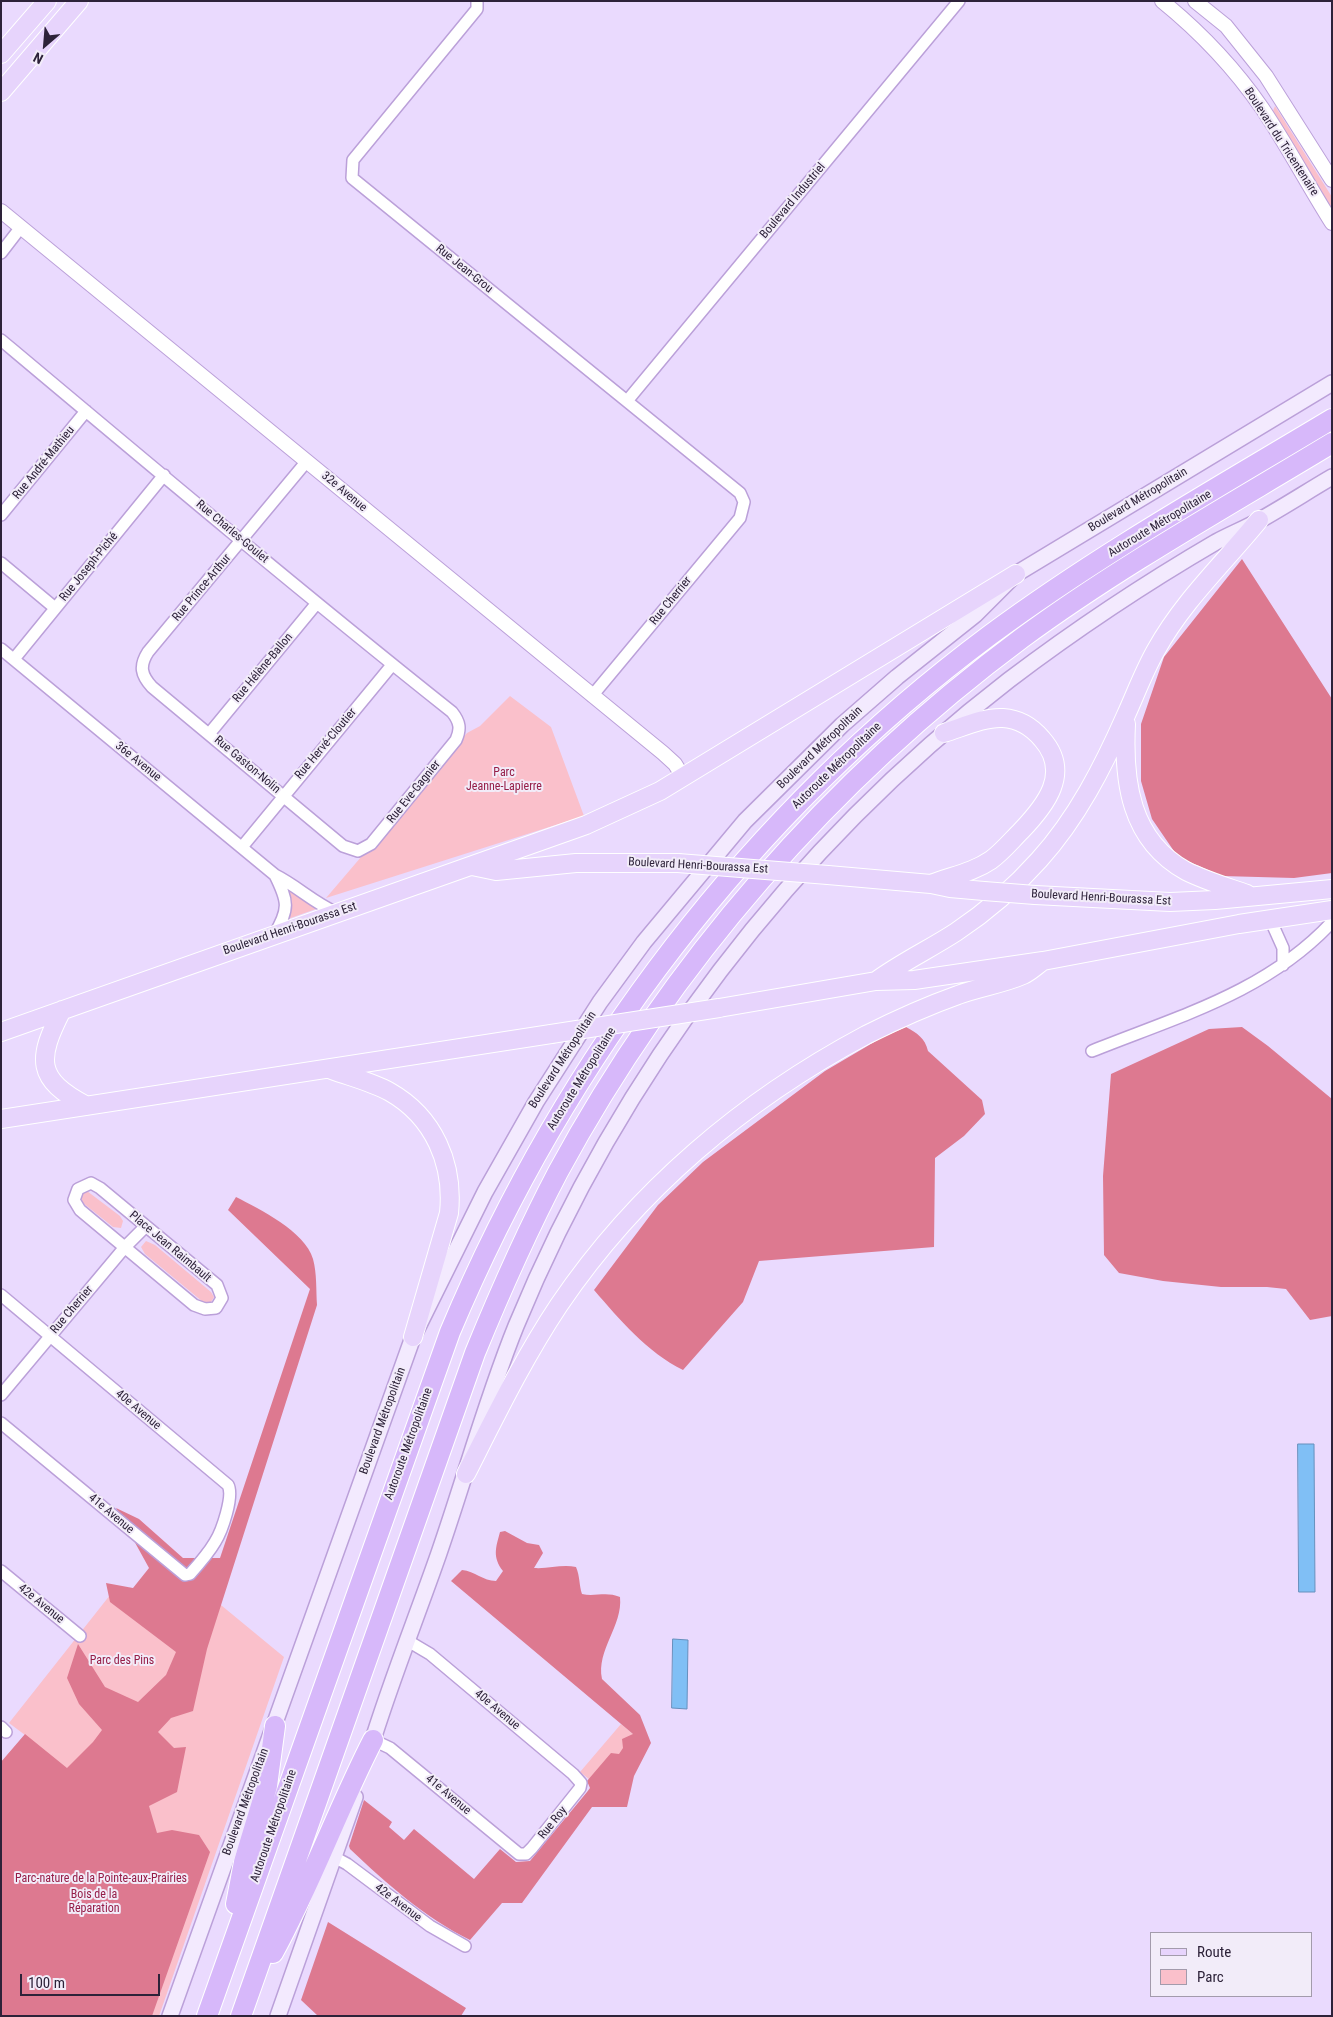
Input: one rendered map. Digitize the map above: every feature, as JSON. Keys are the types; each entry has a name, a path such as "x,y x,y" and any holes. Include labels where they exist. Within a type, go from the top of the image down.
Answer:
{"highway":[{"name":"Autoroute Métropolitaine","path":"207,2016 423,1404 460,1309 502,1218 541,1144 589,1065 638,993 692,922 768,835 848,754 911,698 982,641 1052,591 1332,419"},
{"name":"Autoroute Métropolitaine","path":"243,2010 475,1353 514,1261 559,1171 606,1090 651,1022 710,942 774,865 846,789 936,707 1016,643 1085,594 1332,443"},
{"path":"226,1962 244,1862 268,1786 275,1726"},
{"path":"243,2010 299,1905 345,1793 373,1740"}],"main road":[{"path":"1,54 46,1"},
{"path":"3,87 79,1"},
{"name":"Boulevard Métropolitain","path":"170,2016 413,1337 485,1192 536,1102 600,1002 660,921 720,850 808,757 897,677 975,615 1016,574 1332,383"},
{"path":"278,2016 466,1474 496,1377 538,1277 591,1169 650,1071 717,974 781,895 861,810 944,733 1009,680 1094,619 1215,543 1259,520 1332,477"},
{"path":"876,981 905,960 968,924 1028,872 1056,839 1081,804 1126,715 1150,661 1171,625 1204,582 1259,520"},
{"path":"472,866 601,819 646,799 1016,574"},
{"path":"1126,715 1124,763 1127,784 1134,807 1147,834 1169,859 1185,870 1205,880 1252,895"},
{"path":"931,884 971,871 999,854 1042,808 1051,794 1054,780 1052,757 1045,742 1033,730 1018,721 1003,718 987,720 944,733"},
{"name":"Boulevard Henri-Bourassa Est","path":"1,1032 472,866 496,871 576,863 678,863 931,884 984,891 1164,902 1215,900 1252,895 1332,889"},
{"path":"1270,919 1290,893"},
{"path":"1,1119 719,1008 876,981 914,980 1043,961 1270,919 1332,910"},
{"path":"466,1474 518,1374 560,1304 619,1228 691,1155 749,1108 837,1051 913,1013 964,992 1024,974 1043,961"},
{"path":"62,1010 45,1046 47,1070 60,1090 87,1106"},
{"path":"329,1069 378,1086 398,1097 425,1122 443,1154 450,1183 449,1213 413,1337"}],"street":[{"name":"Rue Jean-Grou","path":"476,1 477,9 353,160 352,178 740,493 744,502"},
{"name":"Boulevard Industriel","path":"627,401 959,1"},
{"name":"Boulevard du Tricentenaire","path":"1162,1 1181,16 1231,70 1261,108 1332,223"},
{"name":"Boulevard du Tricentenaire","path":"1195,1 1226,26 1280,96 1332,180"},
{"path":"1261,108 1280,96"},
{"name":"32e Avenue","path":"1,211 667,757 683,777"},
{"path":"1,253 22,227"},
{"name":"Rue Charles-Goulet","path":"4,347 86,411 317,603 452,712 460,725"},
{"name":"Rue André-Mathieu","path":"1,515 86,411"},
{"name":"Rue Prince-Arthur","path":"141,671 143,660 148,652 307,461"},
{"name":"Rue Joseph-Piché","path":"14,659 164,475"},
{"name":"Rue Cherrier","path":"592,696 740,518 744,502"},
{"path":"1,562 55,608"},
{"name":"Rue Hélène-Ballon","path":"209,734 317,603"},
{"name":"36e Avenue","path":"1,649 275,874 293,884 320,906 337,913"},
{"name":"Rue Hervé-Cloutier","path":"242,847 392,664"},
{"name":"Rue Gaston-Nolin","path":"141,671 152,687 344,846 358,851"},
{"name":"Rue Eve-Gagnier","path":"358,851 372,844 456,740 460,725"},
{"name":"36e Avenue","path":"274,935 284,918 287,905 284,892 275,874"},
{"path":"1270,919 1282,948 1283,965"},
{"path":"1092,1051 1247,988 1283,965 1332,922"},
{"name":"Place Jean Raimbault","path":"90,1183 100,1188 217,1286 222,1298 216,1308 205,1309 194,1304 125,1247 80,1210 74,1200 78,1189 90,1183"},
{"name":"Rue Cherrier","path":"1,1395 125,1247 145,1227"},
{"name":"40e Avenue","path":"1,1295 228,1485 229,1504 215,1543"},
{"name":"41e Avenue","path":"1,1423 185,1576 190,1574 215,1543"},
{"name":"42e Avenue","path":"1,1572 80,1636"},
{"name":"40e Avenue","path":"408,1641 422,1648 437,1660 573,1774 581,1785"},
{"name":"41e Avenue","path":"373,1740 390,1748 520,1855"},
{"name":"Rue Roy","path":"520,1855 526,1854 532,1848 576,1795 581,1785"},
{"name":"42e Avenue","path":"334,1857 347,1864 430,1926 465,1946"}],"green space":[{"path":"1275,106 1332,197 1332,209 1273,111"},
{"path":"1242,559 1332,699 1332,873 1294,878 1222,876 1178,857 1152,819 1141,781 1141,724 1164,657"},
{"name":"Parc Jeanne-Lapierre","path":"510,696 551,727 584,816 326,898 467,733 480,726"},
{"path":"289,889 293,889 316,909 288,919 292,904"},
{"path":"906,1027 920,1036 928,1051 982,1100 985,1114 964,1136 935,1158 934,1247 759,1261 743,1302 683,1370 646,1345 624,1324 594,1290 658,1205 703,1162 825,1071 881,1038"},
{"path":"1242,1027 1332,1099 1332,1316 1310,1320 1286,1289 1221,1287 1163,1281 1119,1273 1104,1255 1103,1176 1111,1074 1209,1029"},
{"path":"87,1191 120,1216 123,1221 121,1228 113,1227 83,1203 82,1193"},
{"name":"Bois de la Réparation","path":"236,1197 280,1222 301,1239 313,1259 317,1305 207,1649 193,1711 171,1718 158,1732 174,1748 186,1747 177,1792 149,1806 157,1833 172,1830 199,1835 210,1852 152,2016 1,2016 1,1762 25,1734 67,1768 93,1742 102,1730 79,1704 67,1678 78,1644 105,1687 138,1702 166,1675 176,1652 110,1602 106,1583 133,1588 149,1568 116,1508 139,1519 183,1558 220,1558 310,1289 228,1210"},
{"path":"146,1241 155,1245 211,1292 214,1297 211,1302 203,1302 145,1254 141,1247"},
{"path":"505,1531 527,1543 539,1545 543,1553 534,1568 576,1567 582,1594 610,1594 620,1597 618,1618 603,1658 601,1668 602,1679 640,1715 651,1743 634,1776 627,1807 592,1807 522,1903 502,1903 470,1940 437,1921 407,1899 350,1849 349,1846 364,1800 392,1822 389,1827 404,1840 414,1829 474,1879 500,1849 516,1862 530,1861 590,1788 587,1781 611,1753 619,1754 623,1748 622,1739 633,1734 451,1581 462,1570 491,1581 496,1581 503,1571 497,1561 496,1547 500,1532"},
{"name":"Bois de la Réparation","path":"193,1582 284,1657 159,2016 1,2016 1,1762 25,1735 9,1723 114,1590"},
{"path":"621,1724 644,1743 604,1791 580,1772"},
{"path":"328,1922 466,2008 461,2016 318,2016 301,2000"}],"water":[{"path":"1298,1444 1314,1444 1315,1592 1299,1592"},
{"path":"673,1639 688,1640 687,1709 672,1708"}],"park label":[{"name":"Parc des Pins","path":"122,1661"},
{"name":"Parc-nature de la Pointe-aux-Prairies","path":"101,1879"}]}
